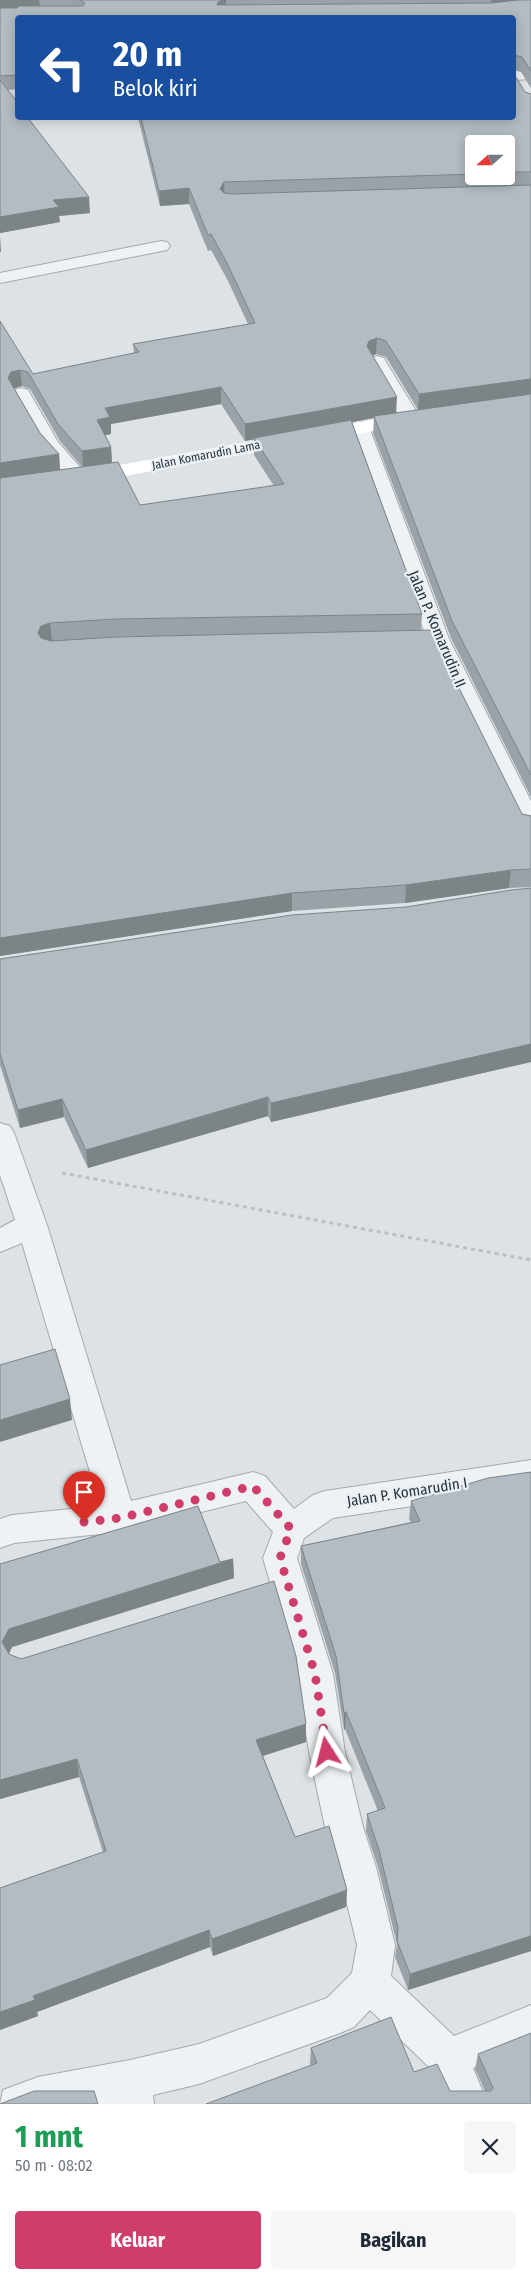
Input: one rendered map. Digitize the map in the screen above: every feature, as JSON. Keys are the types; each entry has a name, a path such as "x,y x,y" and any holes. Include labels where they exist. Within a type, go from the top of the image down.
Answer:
{"street":[{"path":"516,75 531,74"},
{"path":"516,78 522,89"},
{"path":"0,278 161,246"},
{"path":"377,362 421,417"},
{"path":"21,394 50,445 79,478"},
{"name":"Jalan Komarudin Lama","path":"59,480 167,464 359,426 421,417"},
{"name":"Jalan P. Komarudin II","path":"359,426 429,639 531,825"},
{"path":"0,1133 32,1225 120,1518"},
{"path":"0,1242 32,1225"},
{"name":"Jalan P. Komarudin I","path":"291,1529 325,1505 531,1474"},
{"path":"0,1534 12,1529 120,1518 253,1486 291,1529 273,1583 315,1674 332,1771 376,1945 370,1983 340,2013 199,2064 132,2092 38,2097 18,2104"},
{"path":"370,1983 448,2058 468,2104"},
{"path":"448,2058 531,2025"}],"path":[{"path":"9,1163 531,1260"}],"building":[{"path":"79,0 222,0 217,5 492,3 531,0 531,71 522,57 516,56 516,15 15,15 15,75 0,76 0,8 17,8 19,6 83,6 85,3"},
{"path":"516,77 525,92 531,94 531,172 515,172 515,135 465,135 465,174 224,182 220,189 224,193 231,194 531,185 531,379 419,394 386,341 377,338 369,341 367,346 397,397 245,424 221,387 105,408 110,417 97,420 111,447 82,451 58,424 28,372 20,370 11,372 8,378 40,433 59,454 0,463 0,321 33,374 139,352 133,344 255,323 227,263 211,234 208,235 189,188 159,191 141,120 516,120"},
{"path":"0,80 15,99 15,120 30,120 89,197 53,200 59,207 0,217"},
{"path":"531,394 531,775 452,621 374,416"},
{"path":"351,420 422,614 116,619 50,623 41,626 38,633 41,638 51,641 116,637 430,630 522,814 531,816 531,869 511,870 406,885 292,893 0,938 0,478 118,462 140,505 284,484 254,438"},
{"path":"531,888 531,1044 271,1103 268,1097 86,1150 62,1099 18,1110 0,1054 0,959 292,915 406,907"},
{"path":"55,1349 70,1399 0,1420 0,1365"},
{"path":"531,1472 531,1936 410,1974 397,1941 398,1928 379,1850 367,1814 385,1808 346,1712 344,1713 336,1656 301,1546 420,1521 411,1501 488,1478"},
{"path":"198,1506 220,1562 233,1559 9,1629 2,1642 9,1654 21,1659 274,1581 296,1656 306,1724 256,1740 295,1837 329,1826 347,1890 212,1939 209,1930 33,1996 35,2000 0,2012 0,1888 106,1851 77,1759 0,1780 0,1564"},
{"path":"391,2017 414,2072 437,2064 450,2091 491,2091 493,2088 478,2054 531,2033 531,2104 206,2104 317,2063 311,2048"},
{"path":"34,2091 94,2091 98,2104 0,2104"}],"route":[{"path":"84,1522 120,1518 253,1486 291,1529 280,1558 315,1674 327,1752"}]}
